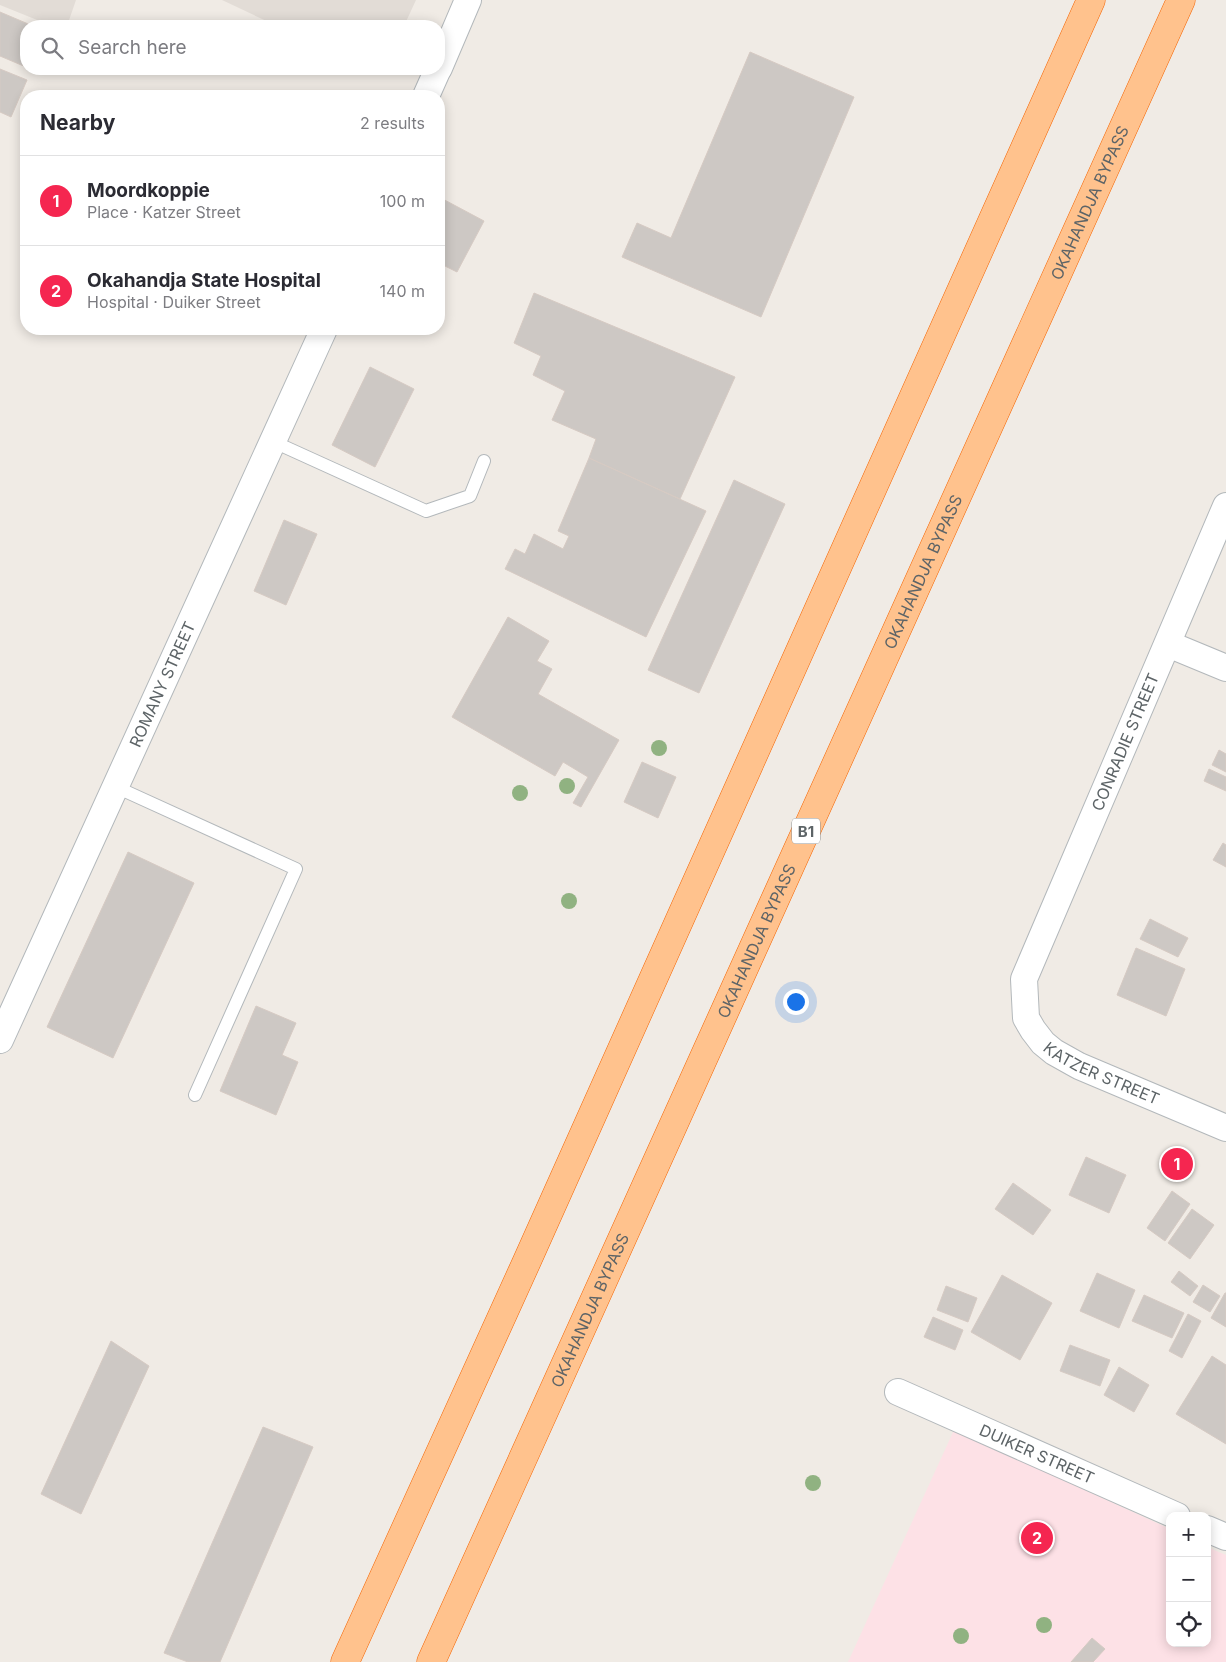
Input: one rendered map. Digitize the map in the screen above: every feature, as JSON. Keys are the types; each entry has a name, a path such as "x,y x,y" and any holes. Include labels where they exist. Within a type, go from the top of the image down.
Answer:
{"highway":[{"path":"345,1662 531,1252 1091,0"},
{"name":"OKAHANDJA BYPASS","path":"431,1662 1181,0"}],"street":[{"path":"445,52 468,0"},
{"path":"429,90 435,75"},
{"name":"ROMANY STREET","path":"0,1040 321,335"},
{"name":"CONRADIE STREET","path":"1024,979 1226,506"},
{"path":"1168,644 1226,668"},
{"name":"KATZER STREET","path":"1024,979 1026,1018 1043,1043 1054,1052 1079,1066 1226,1128"},
{"name":"DUIKER STREET","path":"898,1392 1168,1512"},
{"path":"1211,1531 1226,1537"}],"lane":[{"path":"274,442 426,511 470,496 484,461"},
{"path":"116,787 296,869 195,1095"}],"shaded area":[{"path":"0,0 76,0 69,20 37,20 0,5"},
{"path":"222,0 416,0 407,20 264,20"},
{"path":"954,1430 1166,1527 1166,1647 1211,1647 1211,1549 1226,1555 1226,1662 848,1662"}],"building":[{"path":"0,12 20,20 20,64 0,56"},
{"path":"750,52 854,97 761,317 622,257 637,223 671,238"},
{"path":"0,69 27,80 23,90 20,90 20,96 11,117 0,112"},
{"path":"445,200 484,221 457,272 445,266"},
{"path":"534,293 735,377 680,499 589,458 596,439 552,420 565,391 533,375 541,356 514,343"},
{"path":"370,367 414,389 375,467 332,445"},
{"path":"589,458 706,511 646,637 505,569 515,549 525,554 534,534 563,549 569,536 558,531"},
{"path":"734,480 785,504 699,693 648,670"},
{"path":"284,520 317,534 286,605 254,591"},
{"path":"508,617 549,641 537,661 552,669 538,694 619,740 581,807 573,803 588,777 563,762 555,776 452,717"},
{"path":"1219,750 1226,754 1226,772 1212,765"},
{"path":"642,762 676,777 658,818 624,802"},
{"path":"1209,769 1226,777 1226,791 1204,781"},
{"path":"1223,843 1226,845 1226,867 1213,860"},
{"path":"128,852 194,883 113,1058 47,1027"},
{"path":"1150,919 1188,938 1178,957 1140,939"},
{"path":"1136,948 1185,969 1166,1016 1117,995"},
{"path":"256,1006 296,1023 282,1055 298,1062 276,1115 220,1091"},
{"path":"1086,1157 1126,1175 1109,1213 1069,1195"},
{"path":"1013,1183 1051,1210 1033,1235 995,1209"},
{"path":"1172,1191 1190,1204 1165,1241 1147,1228"},
{"path":"1192,1209 1214,1225 1190,1259 1168,1243"},
{"path":"1179,1271 1198,1286 1190,1296 1171,1282"},
{"path":"1097,1273 1135,1290 1119,1328 1080,1311"},
{"path":"1002,1275 1052,1303 1020,1360 971,1332"},
{"path":"1203,1285 1220,1296 1210,1312 1193,1302"},
{"path":"946,1286 977,1298 968,1322 937,1310"},
{"path":"1226,1293 1226,1327 1211,1318"},
{"path":"1144,1295 1184,1313 1172,1338 1132,1321"},
{"path":"1188,1314 1201,1321 1182,1358 1169,1351"},
{"path":"933,1317 963,1330 955,1350 924,1337"},
{"path":"111,1341 149,1366 81,1514 41,1494"},
{"path":"1070,1345 1110,1360 1100,1386 1060,1371"},
{"path":"1212,1356 1226,1365 1226,1444 1176,1414"},
{"path":"1119,1367 1149,1385 1134,1412 1104,1395"},
{"path":"263,1427 313,1447 220,1662 188,1662 164,1653"},
{"path":"1092,1638 1105,1649 1093,1662 1071,1662"}],"place":[{"name":"Moordkoppie","path":"1177,1164"},
{"name":"Okahandja State Hospital","path":"1037,1538"}]}
